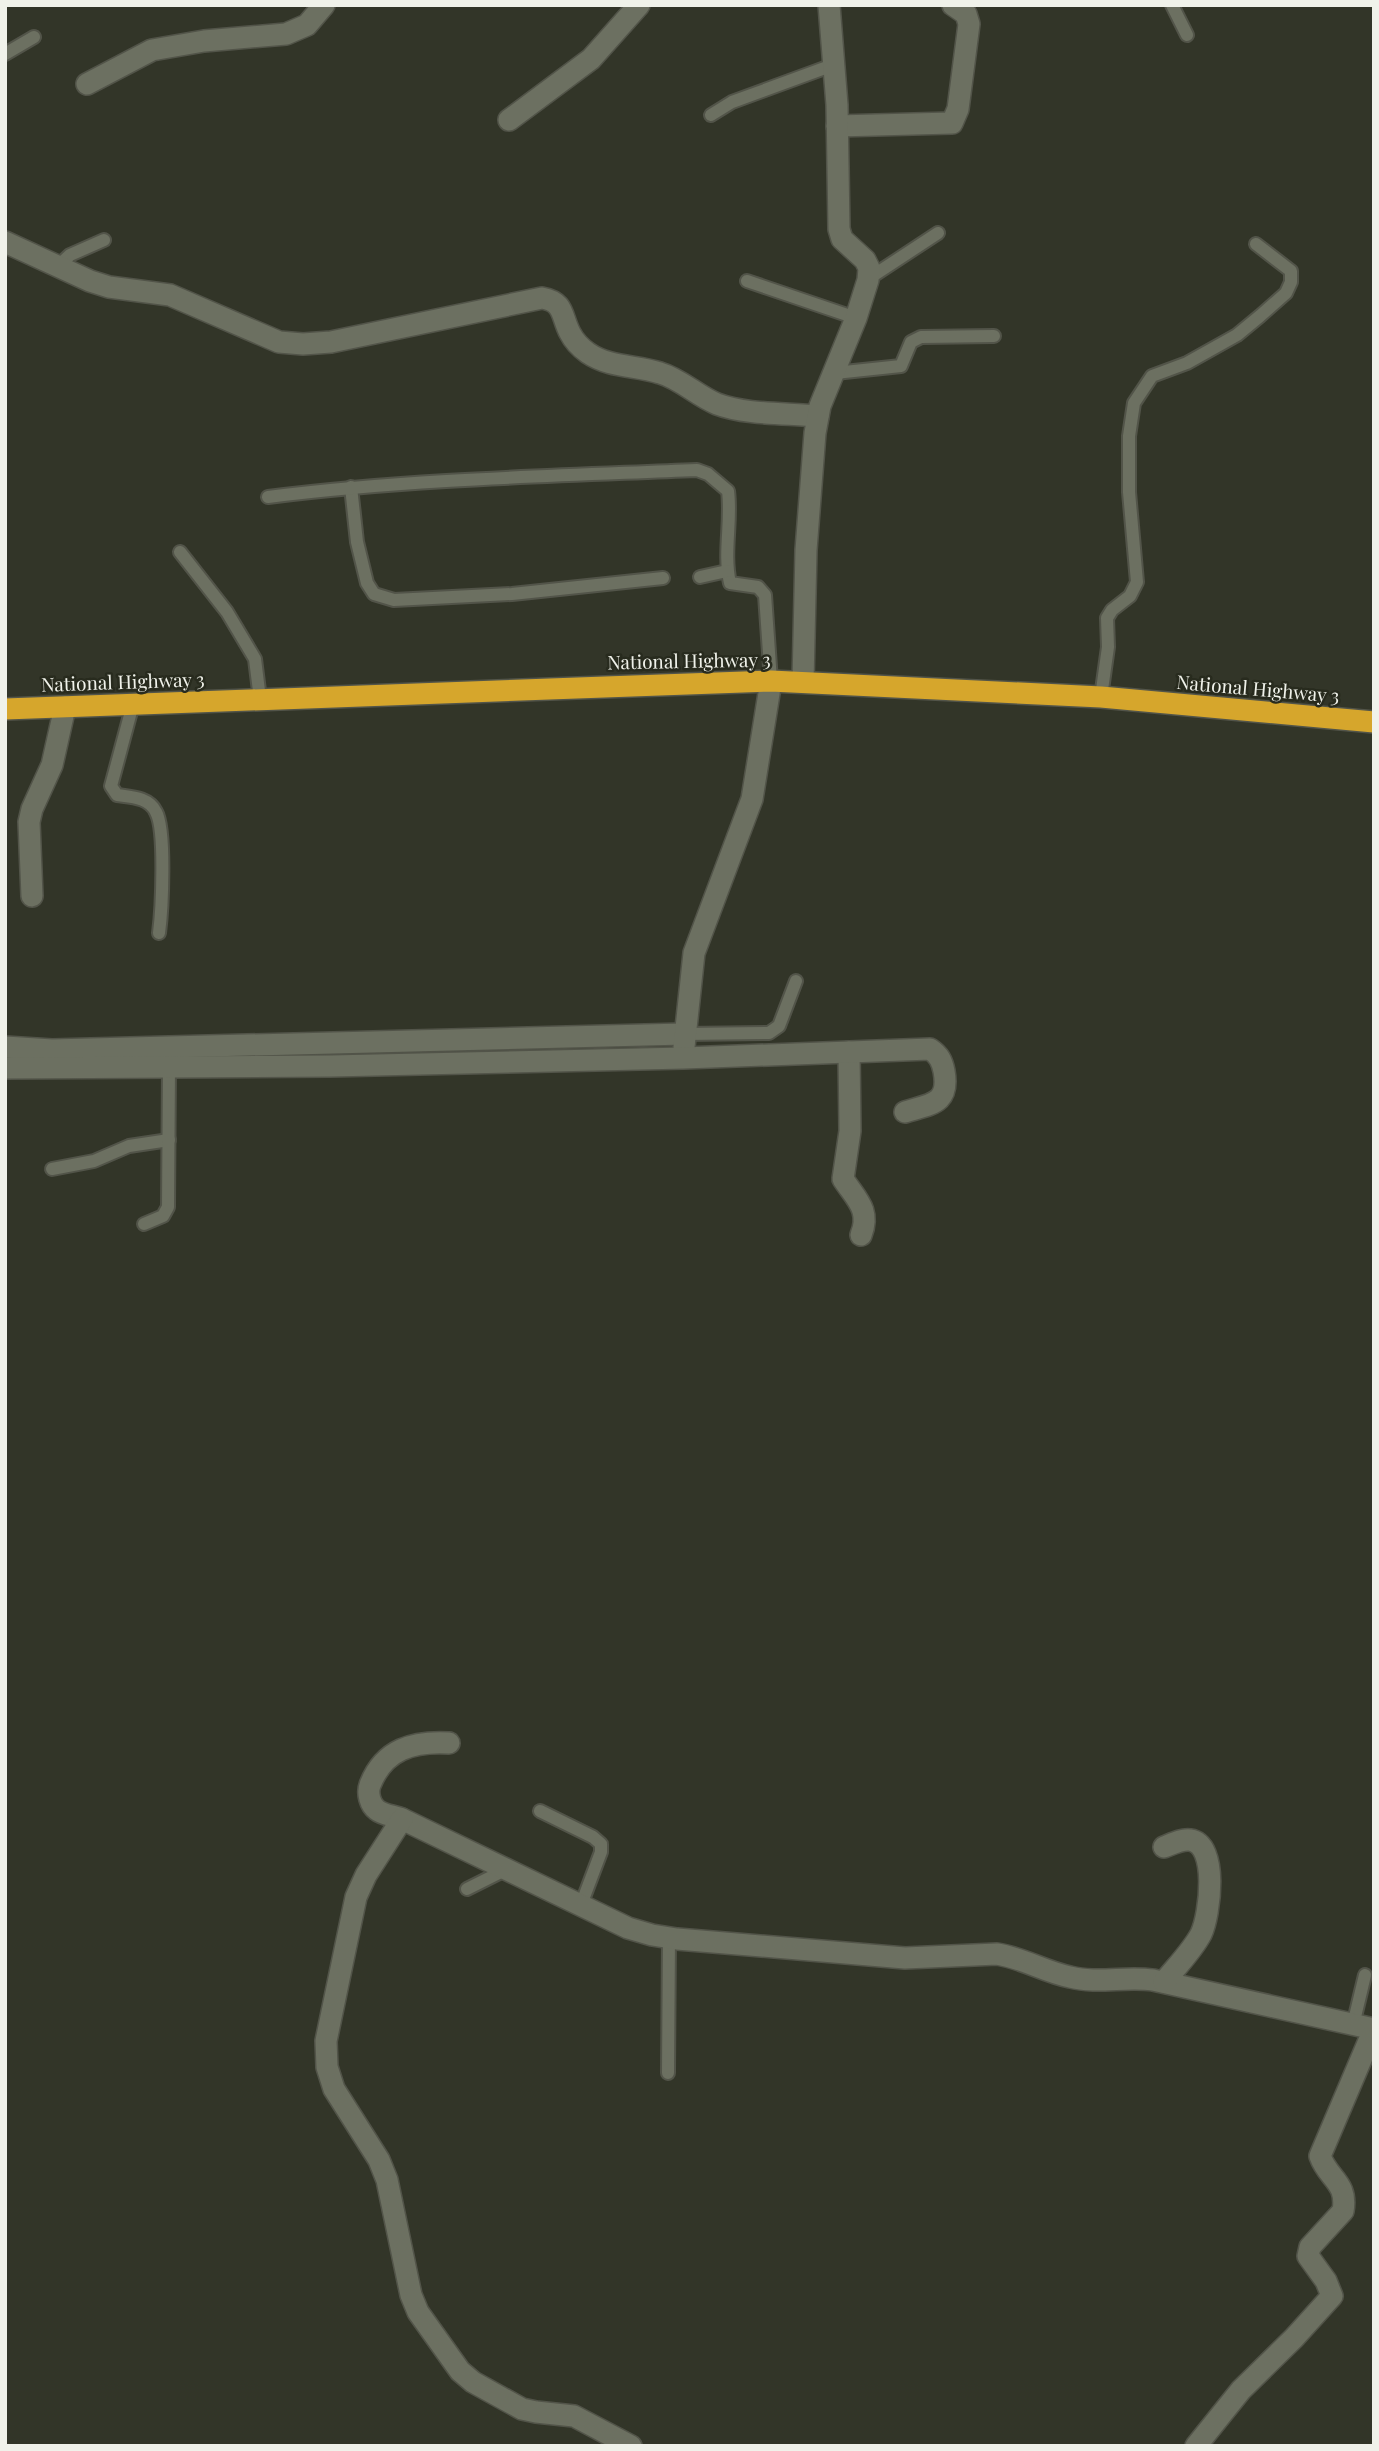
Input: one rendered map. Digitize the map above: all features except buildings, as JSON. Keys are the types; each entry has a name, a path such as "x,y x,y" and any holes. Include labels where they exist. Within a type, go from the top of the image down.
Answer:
{"highway":[{"name":"National Highway 3","path":"5,709 771,681 1101,697 1374,722"}],"street":[{"path":"87,83 152,50 204,41 286,34 307,25 324,5"},
{"path":"509,120 591,59 639,5"},
{"path":"803,682 806,550 818,416 856,318 869,268 865,260 842,239 839,229 837,126 829,5"},
{"path":"837,126 953,123 958,109 969,24 966,15 953,5"},
{"path":"5,242 109,287 170,295 279,342 303,345 331,342 542,298 553,300 560,308 576,342 604,361 670,376 715,403 733,408 818,416"},
{"path":"684,1045 694,953 752,799 771,681"},
{"path":"32,896 29,822 52,765 65,707"},
{"path":"5,1068 169,1067 331,1055 684,1045 849,1052 930,1049 940,1058 946,1085 944,1093 940,1100 932,1104 905,1112"},
{"path":"5,1047 331,1055"},
{"path":"849,1052 850,1131 844,1179 864,1210 865,1224 861,1236"},
{"path":"450,1743 429,1742 404,1748 387,1758 375,1773 368,1791 372,1805 378,1811 402,1819 628,1928 669,1937 905,1958 997,1954 1013,1956 1069,1977 1085,1980 1139,1978 1164,1982 1374,2029 1320,2155 1322,2162 1344,2192 1343,2211 1310,2247 1308,2256 1326,2281 1332,2296 1241,2390 1196,2446"},
{"path":"402,1819 366,1875 356,1897 326,2041 327,2067 334,2090 379,2160 387,2180 411,2295 418,2312 460,2371 473,2382 522,2409 574,2416 631,2446"},
{"path":"1164,1847 1181,1840 1199,1843 1206,1852 1210,1885 1201,1933 1164,1982"}],"lane":[{"path":"1172,5 1187,35"},
{"path":"5,54 34,37"},
{"path":"711,115 732,102 833,65"},
{"path":"868,280 937,233"},
{"path":"58,266 70,255 104,240"},
{"path":"1101,697 1108,647 1107,618 1112,610 1130,596 1137,582 1129,492 1129,436 1134,403 1152,376 1187,363 1237,335 1286,293 1291,282 1291,271 1256,244"},
{"path":"747,281 856,318"},
{"path":"835,373 901,366 911,342 921,337 994,336"},
{"path":"268,498 351,487 697,470 708,474 729,491 731,508 727,571 730,583 758,587 765,595 771,681"},
{"path":"351,487 357,542 367,583 374,594 394,600 512,594 663,578"},
{"path":"180,552 227,612 255,659 260,699"},
{"path":"700,577 727,571"},
{"path":"133,704 111,786 117,795 144,800 156,811 160,831 163,906 159,933"},
{"path":"684,1045 769,1033 779,1026 796,981"},
{"path":"144,1224 163,1216 168,1207 169,1067"},
{"path":"52,1169 94,1161 129,1146 169,1140"},
{"path":"540,1811 593,1837 601,1844 601,1852 581,1905"},
{"path":"467,1889 507,1869"},
{"path":"668,2073 669,1937"},
{"path":"1353,2025 1365,1975"}]}
